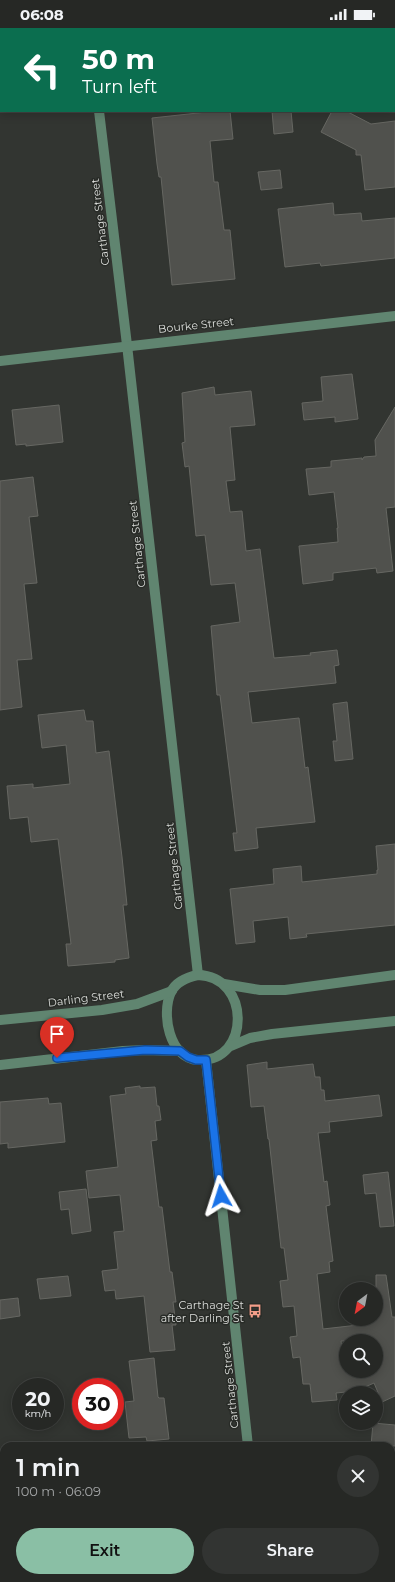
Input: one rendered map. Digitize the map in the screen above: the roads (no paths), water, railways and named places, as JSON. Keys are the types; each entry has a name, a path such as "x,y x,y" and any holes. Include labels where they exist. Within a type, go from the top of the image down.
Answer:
{"street":[{"name":"Carthage Street","path":"99,112 198,975"},
{"name":"Bourke Street","path":"0,360 395,316"},
{"path":"395,975 284,990 260,990 224,984 208,975 188,977 180,982 172,991 167,1011 167,1022 174,1043 180,1051 188,1057 196,1060 206,1060 217,1057 231,1046 250,1038 272,1034 395,1021"},
{"path":"224,984 231,993 238,1014 235,1036 231,1046"},
{"name":"Darling Street","path":"0,1020 137,1004 172,991"},
{"path":"0,1065 123,1051 180,1051"},
{"name":"Carthage Street","path":"206,1060 248,1442"}],"place":[{"name":"Carthage St after Darling St","path":"255,1311"}]}
